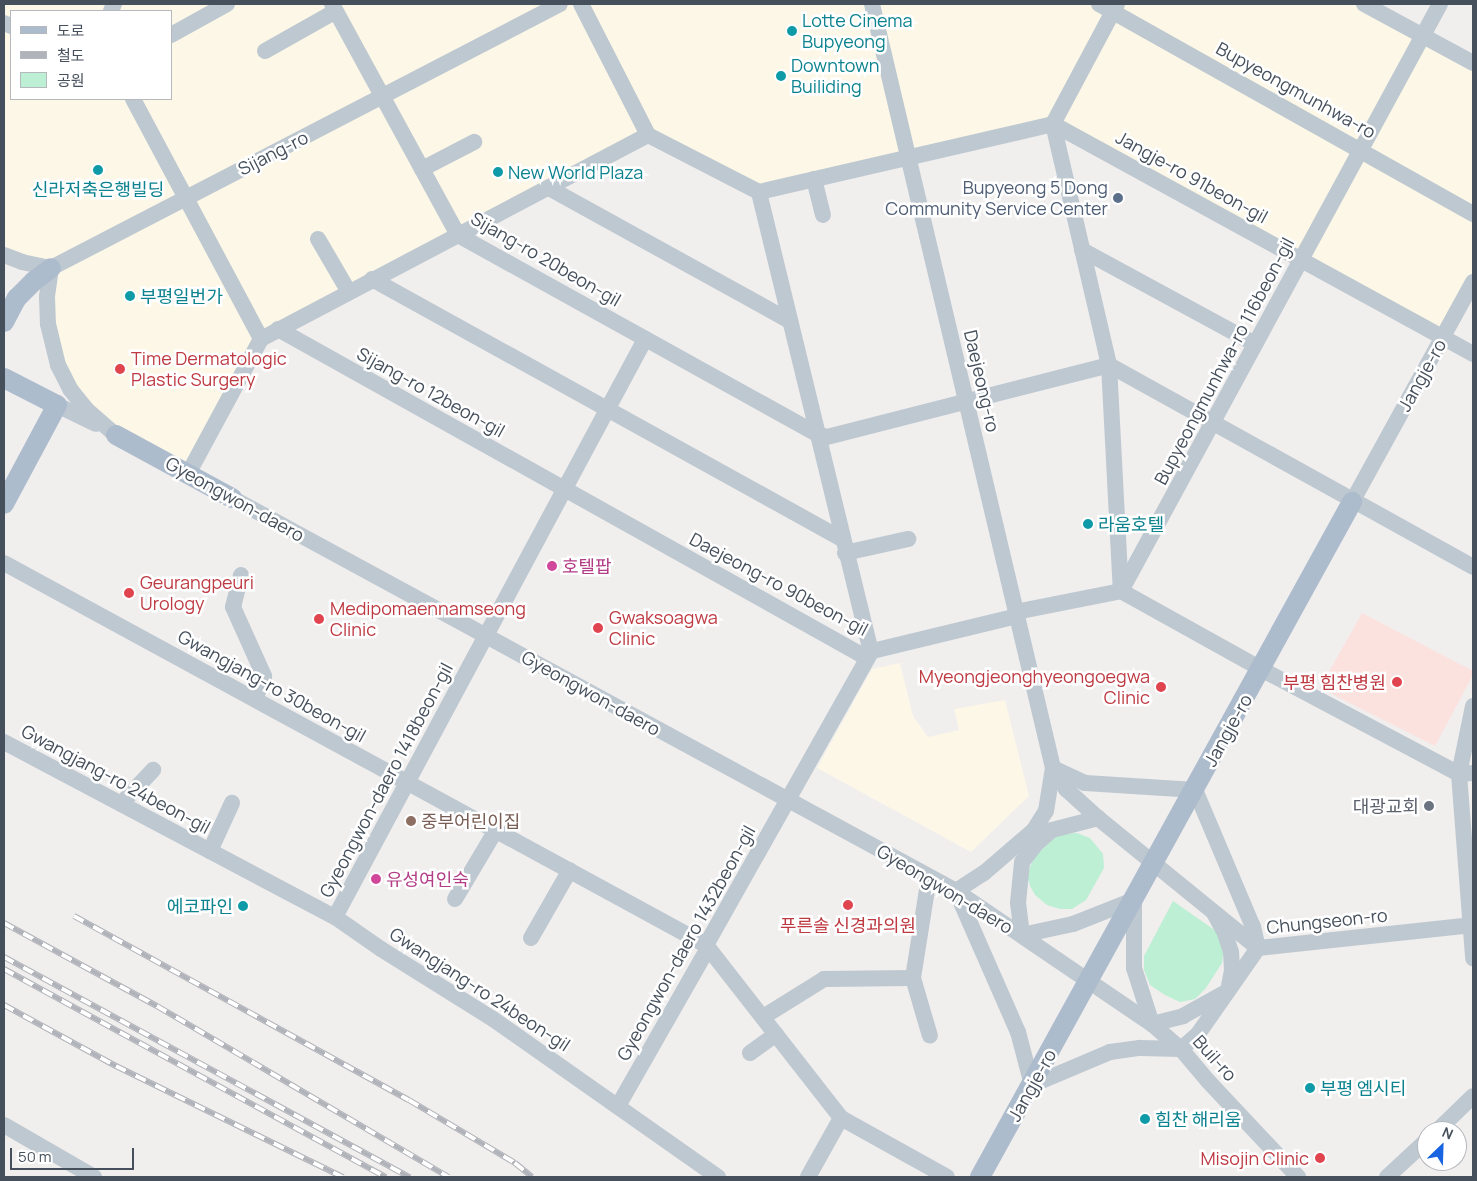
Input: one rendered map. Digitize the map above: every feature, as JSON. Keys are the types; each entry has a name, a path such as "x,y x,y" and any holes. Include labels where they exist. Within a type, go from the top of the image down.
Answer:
{"main road":[{"name":"Sijang-ro","path":"4,322 17,298 51,268"},
{"name":"Gyeongwon-daero","path":"4,378 57,405"},
{"path":"4,504 57,405"},
{"name":"Gyeongwon-daero","path":"116,434 232,498"},
{"name":"Jangje-ro","path":"980,1177 1155,863 1352,502"}],"street":[{"path":"172,34 228,4"},
{"name":"Sijang-ro","path":"51,268 560,4"},
{"path":"581,4 648,136 759,192 1053,124"},
{"name":"Daejeong-ro","path":"872,4 1053,768"},
{"path":"1364,4 1473,63"},
{"name":"Bupyeongmunhwa-ro 116beon-gil","path":"1122,591 1440,4"},
{"path":"1110,6 1053,124 1110,365 1122,591 1261,669 1466,773"},
{"name":"Bupyeongmunhwa-ro","path":"1110,6 1473,214"},
{"path":"265,51 334,8"},
{"name":"Sijang-ro 20beon-gil","path":"334,8 458,235 817,434"},
{"path":"135,100 261,339"},
{"name":"Jangje-ro 91beon-gil","path":"1053,124 1473,354"},
{"path":"188,474 261,339 648,136"},
{"path":"422,168 474,142"},
{"path":"814,179 823,215"},
{"path":"549,188 790,321"},
{"path":"759,192 871,652"},
{"path":"318,239 349,292"},
{"path":"1082,250 1255,344"},
{"path":"4,256 51,268 47,296 48,324 58,365 70,389 87,410 116,434"},
{"path":"372,280 712,467 844,546 908,540"},
{"name":"Jangje-ro","path":"1352,502 1473,282"},
{"name":"Sijang-ro 12beon-gil","path":"278,329 564,490"},
{"name":"Gyeongwon-daero 1418beon-gil","path":"335,917 645,339"},
{"path":"817,434 827,437 966,400 1110,365 1352,502 1473,567"},
{"name":"Gyeongwon-daero","path":"57,405 116,434"},
{"name":"Daejeong-ro 90beon-gil","path":"564,490 860,654 1017,614 1122,591"},
{"name":"Gyeongwon-daero","path":"232,498 956,891 1090,980"},
{"name":"Gwangjang-ro 30beon-gil","path":"4,563 706,944 841,1118 947,1177"},
{"path":"241,575 233,607 264,676 255,699"},
{"name":"Gyeongwon-daero 1432beon-gil","path":"618,1106 706,952 706,944 871,652"},
{"path":"1473,706 1466,773 1473,958"},
{"name":"Gwangjang-ro 24beon-gil","path":"4,742 335,917 381,949 493,1019 618,1106 658,1139 718,1177"},
{"path":"1053,768 1085,783 1195,790 1253,927 1258,948 1198,1034 1181,1049 1140,1048 1110,1052 1032,1085 1018,1032 956,891 984,873 1034,830 1046,811 1053,768"},
{"name":"Chungseon-ro","path":"1053,768 1066,789 1098,818 1210,907 1258,948 1471,926"},
{"path":"121,804 153,770"},
{"name":"Gwangjang-ro 24beon-gil","path":"210,851 232,803"},
{"path":"1098,818 1052,830 1037,843 1022,862 1018,903 1022,935 1073,924 1134,900 1134,968 1152,1024 1183,1016 1228,992"},
{"path":"455,900 496,830"},
{"path":"531,938 570,870"},
{"path":"929,876 913,978 930,1036"},
{"path":"1210,907 1225,933 1231,952 1232,970 1228,992"},
{"path":"763,1017 824,979 913,978"},
{"name":"Buil-ro","path":"1090,980 1152,1024 1181,1049 1208,1081 1298,1177"},
{"path":"750,1053 776,1034"},
{"path":"1447,1121 1473,1096"},
{"path":"809,1176 841,1118"},
{"path":"6,1130 94,1177"},
{"path":"1388,1177 1417,1149"}],"shaded area":[{"path":"4,4 1359,4 1473,65 1473,282 1443,337 1053,124 759,192 648,135 261,339 188,474 116,435 59,367 51,268 4,255"},
{"name":"부평 힘찬병원","path":"1362,613 1473,671 1473,675 1435,746 1320,688"},
{"path":"900,663 913,716 928,737 959,730 954,709 1005,700 1029,796 971,852 817,768 872,669"}],"green space":[{"path":"1077,833 1090,838 1103,854 1104,868 1086,900 1072,909 1060,909 1047,905 1035,895 1027,875 1034,857 1061,834"},
{"path":"1173,901 1216,931 1224,950 1222,963 1206,988 1195,999 1180,1002 1150,985 1144,970 1144,956"}],"railway":[{"path":"74,916 409,1100 515,1163 532,1177"},
{"path":"4,923 157,1006 449,1177"},
{"path":"4,957 410,1177"},
{"path":"4,969 386,1177"},
{"path":"4,1005 116,1066 343,1177"}],"place":[{"name":"Lotte Cinema Bupyeong","path":"792,31"},
{"name":"Downtown Builiding","path":"781,76"},
{"name":"신라저축은행빌딩","path":"98,170"},
{"name":"New World Plaza","path":"498,172"},
{"name":"Bupyeong 5 Dong Community Service Center","path":"1118,198"},
{"name":"부평일번가","path":"130,296"},
{"name":"Time Dermatologic Plastic Surgery","path":"120,369"},
{"name":"라움호텔","path":"1088,524"},
{"name":"호텔팝","path":"552,566"},
{"name":"Geurangpeuri Urology","path":"129,593"},
{"name":"Medipomaennamseong Clinic","path":"319,619"},
{"name":"Gwaksoagwa Clinic","path":"598,628"},
{"name":"부평 힘찬병원","path":"1397,682"},
{"name":"Myeongjeonghyeongoegwa Clinic","path":"1161,687"},
{"name":"대광교회","path":"1429,806"},
{"name":"중부어린이집","path":"411,821"},
{"name":"유성여인숙","path":"376,879"},
{"name":"푸른솔 신경과의원","path":"848,905"},
{"name":"에코파인","path":"243,906"},
{"name":"부평 엠시티","path":"1310,1088"},
{"name":"힘찬 해리움","path":"1145,1119"},
{"name":"Misojin Clinic","path":"1320,1158"}]}
